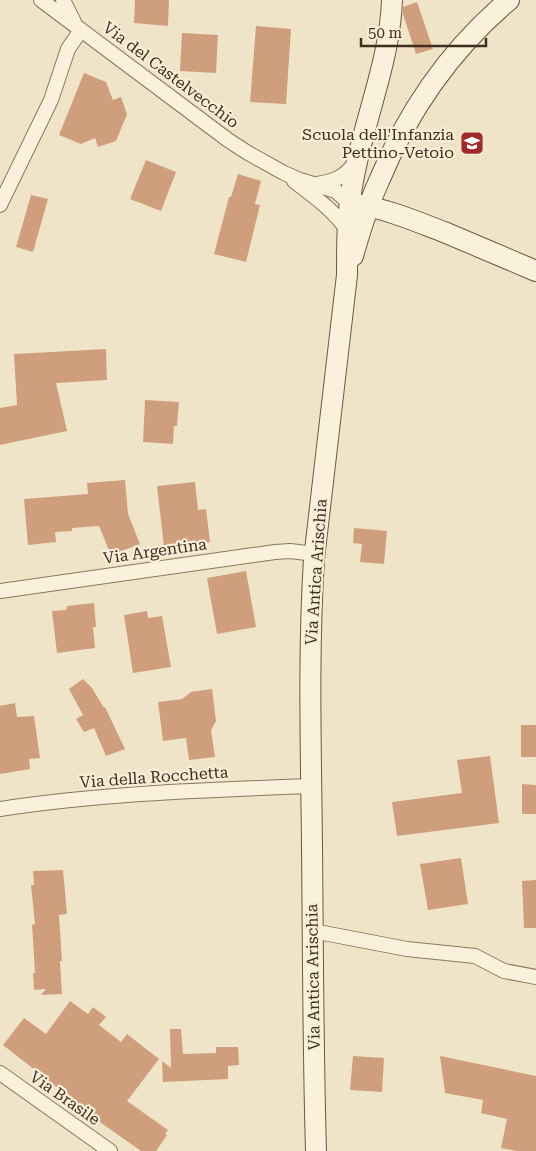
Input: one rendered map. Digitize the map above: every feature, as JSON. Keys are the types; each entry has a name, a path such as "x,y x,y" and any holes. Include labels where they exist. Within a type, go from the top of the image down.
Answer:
{"main road":[{"name":"Via Antica Arischia","path":"316,1151 311,786 311,638 315,554 347,275 347,230 359,205 357,160 386,49 390,29 392,0"},
{"path":"347,275 359,205 378,182 398,139 424,96 458,49 508,0"},
{"path":"365,131 368,144 375,151 390,148 398,139"},
{"path":"359,205 411,219 536,271"}],"street":[{"name":"Via del Castelvecchio","path":"41,0 228,140 316,191 347,230"},
{"path":"0,205 51,100 68,49 79,28 63,0"},
{"path":"316,191 344,175 357,160"},
{"name":"Via del Castelvecchio","path":"316,191 336,191 359,205"},
{"name":"Via Argentina","path":"0,591 276,552 315,554"},
{"name":"Via della Rocchetta","path":"0,809 70,800 187,791 311,786"},
{"path":"313,931 408,949 474,956 504,971 536,977"},
{"name":"Via Brasile","path":"0,1073 110,1151"}],"building":[{"path":"135,0 169,0 168,26 134,23"},
{"path":"417,2 433,49 416,54 403,14 403,7"},
{"path":"256,26 291,29 286,104 250,102"},
{"path":"182,33 218,35 216,73 180,71"},
{"path":"84,73 106,82 113,100 121,97 127,114 116,141 98,147 95,138 81,144 59,135"},
{"path":"146,160 176,172 161,211 130,199"},
{"path":"238,174 261,181 255,204 260,205 246,262 214,254 229,197 231,197"},
{"path":"31,195 48,199 33,252 16,247"},
{"path":"106,349 107,380 56,383 67,431 0,445 0,408 17,405 14,354"},
{"path":"145,400 179,402 177,426 174,426 173,444 143,442"},
{"path":"125,480 128,514 140,544 111,555 99,526 72,528 72,531 55,532 56,542 28,545 24,499 88,494 87,483"},
{"path":"195,482 198,510 206,509 210,542 164,547 157,486"},
{"path":"354,528 387,531 384,564 360,562 362,544 353,543"},
{"path":"246,571 256,627 217,634 207,578"},
{"path":"94,603 96,627 93,627 95,648 57,653 52,611 66,610 67,606"},
{"path":"147,611 148,618 162,616 171,667 133,673 124,615"},
{"path":"83,679 92,688 105,707 125,749 106,756 94,728 84,732 76,719 83,715 69,689"},
{"path":"212,689 216,721 211,730 215,757 189,760 186,738 163,741 158,702 182,699 191,692"},
{"path":"15,703 17,717 34,716 40,758 29,759 30,769 0,774 0,706"},
{"path":"521,725 536,725 536,757 521,757"},
{"path":"490,756 499,823 397,836 392,802 462,793 457,760"},
{"path":"522,784 536,785 536,814 522,814"},
{"path":"461,858 468,904 428,910 420,864"},
{"path":"63,870 67,914 59,915 62,994 41,995 46,989 34,990 33,973 35,973 32,925 35,924 31,885 34,885 33,871"},
{"path":"536,880 536,928 524,928 522,881"},
{"path":"70,1001 88,1014 93,1007 106,1017 99,1025 121,1042 127,1034 159,1059 127,1101 168,1130 165,1134 167,1135 156,1151 141,1151 97,1120 99,1118 3,1045 24,1018 46,1034"},
{"path":"170,1029 181,1029 183,1054 216,1053 216,1047 238,1047 239,1065 228,1066 228,1079 163,1082 162,1061 171,1068"},
{"path":"353,1056 384,1058 382,1092 350,1090"},
{"path":"440,1056 536,1076 536,1151 517,1151 501,1148 507,1119 481,1113 483,1100 445,1093"}],"place":[{"name":"Scuola dell'Infanzia Pettino-Vetoio","path":"472,143"}]}
